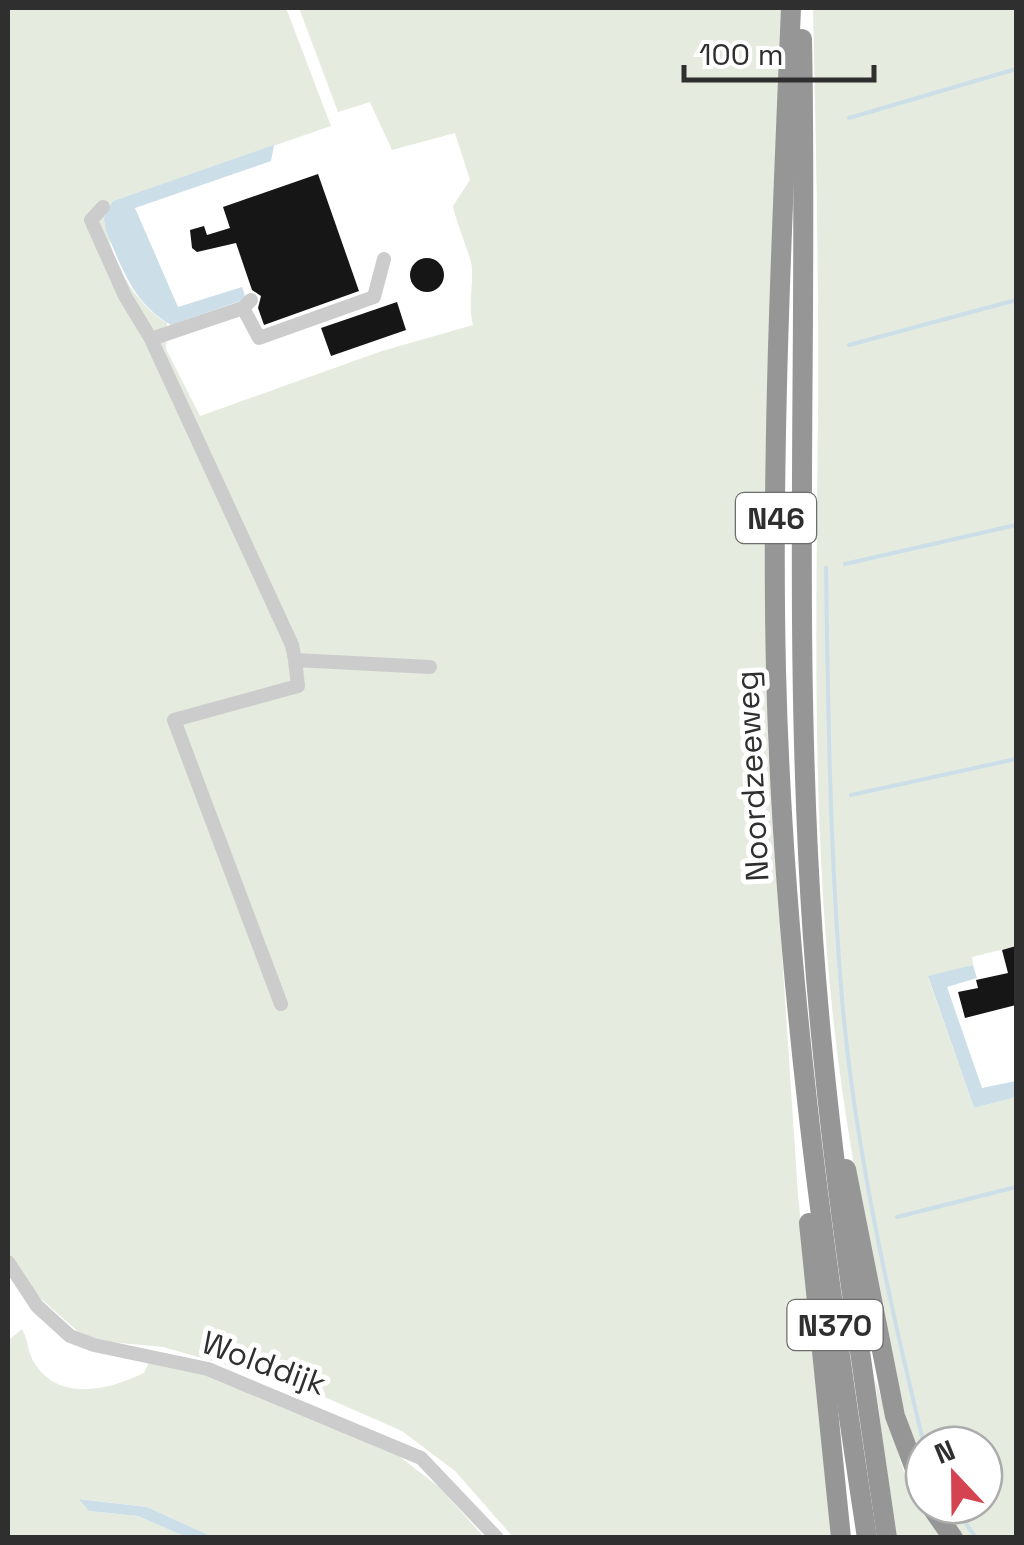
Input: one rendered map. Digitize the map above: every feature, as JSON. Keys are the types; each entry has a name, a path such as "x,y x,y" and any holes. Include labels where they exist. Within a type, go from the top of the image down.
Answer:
{"highway":[{"name":"Noordzeeweg","path":"791,8 780,299 776,672 790,928 806,1111 867,1538"},
{"name":"Noordzeeweg","path":"802,8 806,236 804,749 824,1074 887,1538"},
{"name":"N46","path":"824,1074 904,1448"},
{"name":"N46","path":"806,1111 814,1293 841,1538"}],"street":[{"path":"103,206 91,220 292,645 298,686 174,720 281,1004"},
{"path":"150,339 247,304 259,338 374,297 384,259"},
{"path":"295,660 430,666"},
{"name":"Wolddijk","path":"8,1262 36,1306 70,1336 94,1346 208,1369 422,1458 497,1538"}],"shaded area":[{"path":"8,8 286,8 331,126 113,201 108,216 120,269 141,301 167,323 166,349 200,416 382,351 473,325 471,264 453,206 470,180 455,133 392,150 370,102 338,112 299,8 782,8 766,551 768,742 798,1195 833,1537 513,1537 455,1471 402,1431 297,1385 163,1347 82,1335 32,1291 8,1252"},
{"path":"813,8 1016,8 1016,946 972,957 973,965 928,977 974,1108 1016,1097 1016,1537 962,1537 953,1525 1004,1525 1004,1425 908,1425 877,1291 845,1109 826,936 818,763"},
{"path":"22,1329 35,1364 58,1384 86,1389 117,1384 144,1373 150,1360 208,1374 390,1449 439,1487 484,1537 213,1537 147,1507 81,1499 89,1511 138,1516 186,1537 8,1537 8,1341"},
{"path":"875,1378 904,1472 904,1525 934,1525 942,1537 894,1537"}],"water":[{"path":"274,145 271,161 135,208 178,307 242,287 246,299 171,325 147,307 124,272 106,231 104,218 113,201"},
{"path":"973,965 977,978 947,987 982,1088 1016,1081 1016,1097 974,1108 928,976"},
{"path":"79,1499 147,1507 213,1537 186,1537 138,1516 89,1511"}],"building":[{"path":"318,174 359,291 264,325 258,308 261,296 252,290 236,243 197,252 192,248 190,230 204,226 207,235 230,228 223,207"},
{"path":"427,258 439,263 444,275 439,287 427,292 415,287 410,275 415,263"},
{"path":"397,302 406,330 331,356 321,328"},
{"path":"1016,946 1016,1005 965,1018 958,992 978,988 976,980 1008,973 1002,950"}],"waterway":[{"path":"849,118 1016,69"},
{"path":"849,345 1016,300"},
{"path":"845,564 1016,525"},
{"path":"826,568 832,837 848,1055 875,1224 919,1425"},
{"path":"851,795 1016,759"},
{"path":"897,1217 1016,1187"},
{"path":"967,1525 976,1538"}]}
